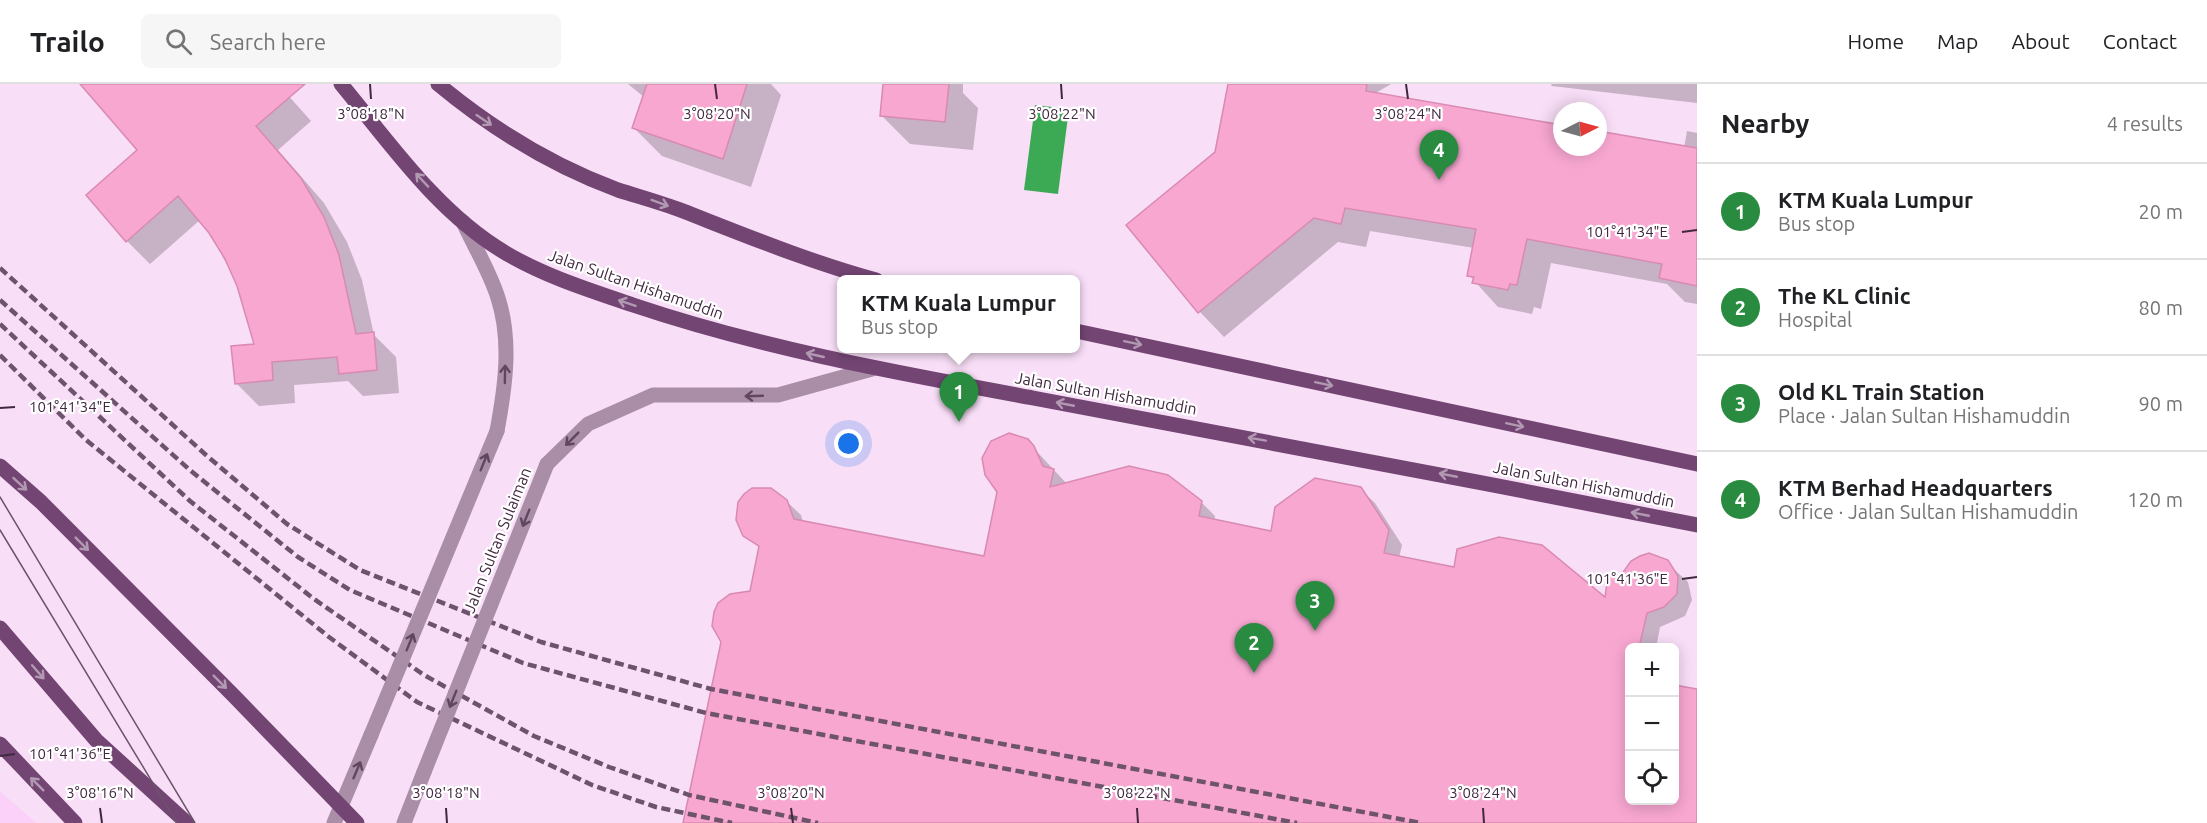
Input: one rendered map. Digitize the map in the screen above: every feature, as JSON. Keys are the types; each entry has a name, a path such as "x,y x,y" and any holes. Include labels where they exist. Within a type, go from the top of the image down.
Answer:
{"main road":[{"name":"Jalan Sultan Hishamuddin","path":"341,84 420,179 463,222 502,251 530,266 602,295 704,329 872,369 1422,470 1697,525"},
{"path":"438,84 483,121 553,160 617,189 657,201 827,267 860,275"},
{"path":"1080,332 1697,464"},
{"path":"0,466 49,511 342,805 357,823"},
{"path":"0,628 96,741 187,823"},
{"path":"0,744 75,823"}],"street":[{"path":"334,823 497,431 505,384 503,320 498,297 463,222"},
{"name":"Jalan Sultan Sulaiman","path":"404,823 547,464 588,424 653,395 778,395 872,369"}],"shaded area":[{"path":"1035,105 1069,109 1058,194 1024,190"},
{"path":"0,791 36,823 0,823"}],"building":[{"path":"80,84 305,84 256,126 301,178 324,217 339,255 356,334 374,332 377,370 339,374 337,357 272,362 273,380 235,384 231,346 254,344 237,286 225,259 209,233 178,196 126,242 86,195 137,150"},
{"path":"647,84 747,84 723,159 632,128"},
{"path":"883,84 949,84 945,122 880,116"},
{"path":"1228,84 1367,84 1366,91 1553,123 1553,156 1607,156 1607,133 1697,148 1697,286 1659,278 1662,264 1527,239 1517,285 1510,284 1508,290 1472,283 1474,277 1467,276 1476,229 1345,208 1341,224 1314,218 1198,313 1126,225 1215,152"},
{"path":"1009,433 1028,439 1034,446 1043,466 1054,469 1050,487 1129,466 1168,475 1202,501 1199,516 1271,531 1275,507 1315,478 1361,487 1389,530 1384,553 1454,567 1457,549 1499,537 1542,545 1605,597 1608,576 1619,578 1631,561 1649,553 1668,560 1678,576 1677,594 1664,607 1647,613 1640,643 1625,643 1625,805 1679,805 1679,686 1697,689 1697,823 683,823 721,642 712,626 714,612 718,603 730,594 750,591 759,546 743,536 736,520 738,502 744,494 752,488 771,488 787,500 794,519 984,556 997,492 985,475 982,458 991,441"}],"tram line":[{"path":"0,497 195,823"},
{"path":"0,530 177,823"}],"railway":[{"path":"0,268 206,455 287,524 360,570 541,642 711,689 1421,823"},
{"path":"0,300 191,471 298,557 350,590 523,663 706,713 1297,823"},
{"path":"0,324 190,501 314,599 424,675 534,736 609,767 689,795 818,823"},
{"path":"0,355 86,440 329,637 417,702 592,785 656,807 732,823"}],"place":[{"name":"KTM Berhad Headquarters","path":"1439,180"},
{"name":"KTM Kuala Lumpur","path":"959,422"},
{"name":"Old KL Train Station","path":"1315,631"},
{"name":"The KL Clinic","path":"1254,673"}]}
